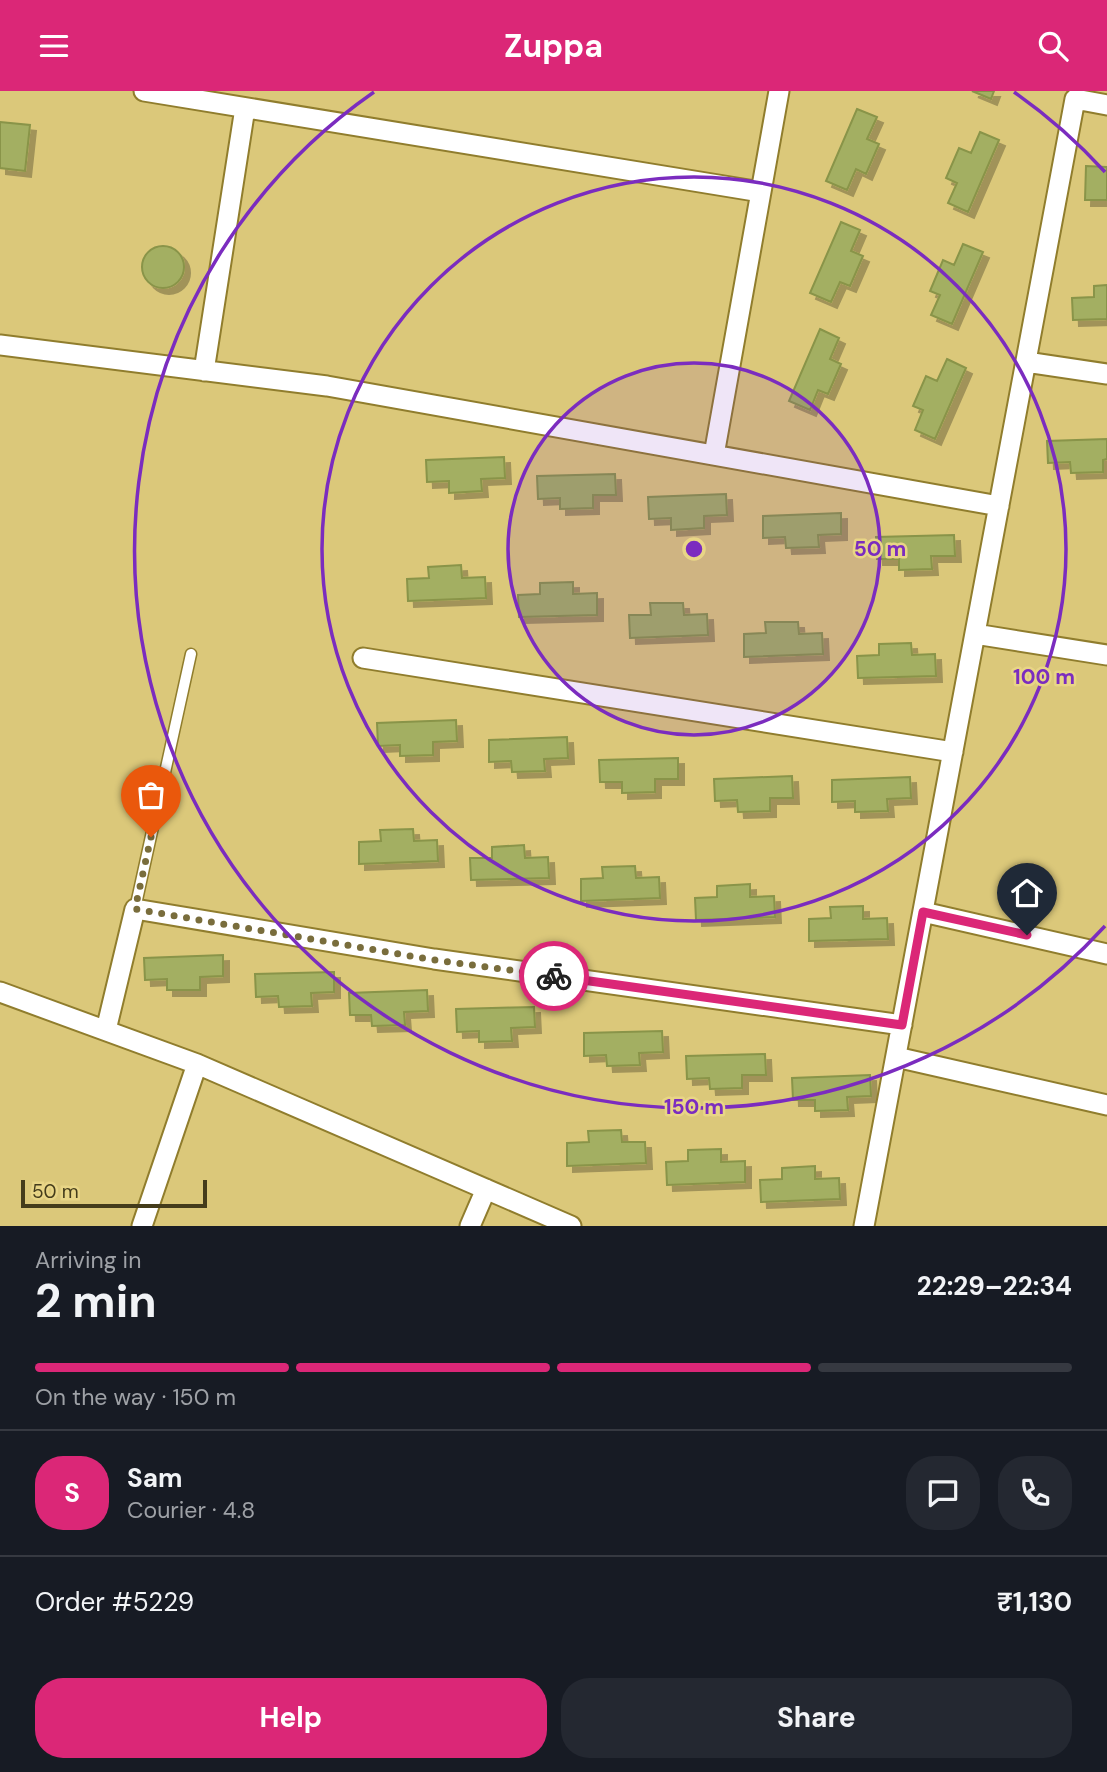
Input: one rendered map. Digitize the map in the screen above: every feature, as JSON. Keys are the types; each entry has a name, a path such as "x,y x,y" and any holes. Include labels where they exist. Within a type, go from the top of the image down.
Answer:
{"street":[{"path":"144,91 761,192"},
{"path":"714,455 779,91"},
{"path":"864,1226 1026,362 1073,95 1107,105"},
{"path":"204,371 245,108"},
{"path":"0,345 327,386 999,506"},
{"path":"1026,362 1107,374"},
{"path":"975,634 1107,655"},
{"path":"363,658 953,752"},
{"path":"106,1030 135,909 434,960 902,1025"},
{"path":"923,912 1107,954"},
{"path":"0,992 197,1064 571,1226"},
{"path":"896,1057 1107,1105"},
{"path":"142,1226 197,1064"},
{"path":"470,1226 486,1189"}],"lane":[{"path":"135,909 191,654"}],"building":[{"path":"972,91 994,91 991,99"},
{"path":"857,109 877,117 867,139 879,144 866,174 856,169 847,190 826,181"},
{"path":"0,122 30,125 25,171 0,168"},
{"path":"980,132 999,140 968,212 948,203 957,183 946,178 959,148 971,153"},
{"path":"1086,166 1107,167 1107,200 1085,200"},
{"path":"841,222 860,230 851,251 863,256 850,286 840,282 831,302 810,293"},
{"path":"963,244 983,252 952,324 931,315 940,295 930,291 943,260 954,265"},
{"path":"163,246 178,252 184,267 178,282 163,288 148,282 142,267 148,252"},
{"path":"1107,285 1107,319 1073,320 1072,298 1094,297 1094,286"},
{"path":"820,329 839,338 830,359 841,364 828,394 818,390 810,410 789,401"},
{"path":"947,359 966,368 935,439 915,430 923,410 913,406 926,376 937,381"},
{"path":"1107,439 1107,459 1103,460 1103,472 1071,473 1070,462 1048,463 1047,441"},
{"path":"504,457 505,478 481,479 482,491 449,493 449,481 427,482 426,460"},
{"path":"615,474 616,495 593,495 593,508 560,509 560,498 538,499 537,476"},
{"path":"726,494 727,515 704,516 704,528 671,530 671,518 649,519 648,497"},
{"path":"841,513 841,534 818,535 819,547 786,548 785,537 763,538 763,516"},
{"path":"954,535 955,556 931,556 932,569 899,570 899,559 877,559 876,537"},
{"path":"461,565 462,578 485,577 486,598 408,601 407,579 429,578 428,567"},
{"path":"573,582 573,594 597,593 597,615 519,617 518,595 540,594 540,583"},
{"path":"650,603 683,603 684,615 707,614 708,635 630,638 629,615 651,615"},
{"path":"765,622 798,622 799,634 822,633 823,654 744,657 744,634 766,633"},
{"path":"911,643 912,655 935,654 936,676 858,678 857,656 879,655 879,644"},
{"path":"456,720 457,741 433,742 433,755 400,756 400,745 378,746 377,723"},
{"path":"567,737 568,758 544,759 545,771 512,772 511,761 489,762 489,740"},
{"path":"678,758 678,779 655,779 655,792 622,793 622,782 600,782 599,760"},
{"path":"792,776 793,798 770,798 770,811 738,812 737,800 715,801 714,779"},
{"path":"910,777 911,798 887,799 888,811 855,812 855,801 832,802 832,780"},
{"path":"413,829 414,841 437,840 438,861 359,864 359,842 381,841 380,830"},
{"path":"524,845 525,858 548,857 549,878 471,880 470,858 492,858 492,847"},
{"path":"635,866 636,878 659,877 660,898 581,901 581,879 603,878 602,867"},
{"path":"750,884 750,897 774,896 775,917 696,920 695,898 717,897 717,886"},
{"path":"863,906 863,919 887,918 888,939 809,941 809,919 831,918 830,907"},
{"path":"223,955 223,976 200,977 200,990 167,990 167,979 145,980 144,958"},
{"path":"334,972 334,992 311,993 312,1006 279,1007 278,996 256,997 255,974"},
{"path":"427,990 428,1011 404,1012 405,1025 372,1026 371,1015 350,1015 349,993"},
{"path":"534,1007 535,1027 511,1028 512,1041 479,1042 479,1031 457,1032 456,1009"},
{"path":"662,1031 663,1052 639,1053 640,1065 607,1066 606,1055 584,1056 584,1033"},
{"path":"765,1054 766,1075 742,1075 742,1088 710,1089 709,1078 687,1079 686,1056"},
{"path":"870,1075 871,1096 847,1097 848,1110 815,1111 815,1100 793,1100 792,1078"},
{"path":"621,1130 622,1142 645,1142 646,1163 567,1166 567,1143 589,1142 588,1131"},
{"path":"721,1149 721,1162 745,1161 745,1182 667,1185 666,1162 688,1161 688,1150"},
{"path":"815,1166 815,1179 839,1178 840,1199 761,1202 760,1180 782,1179 782,1168"}],"way so far":[{"path":"151,837 135,909 434,960 554,976"}],"route":[{"path":"554,976 902,1025 923,912 1027,935"}]}
